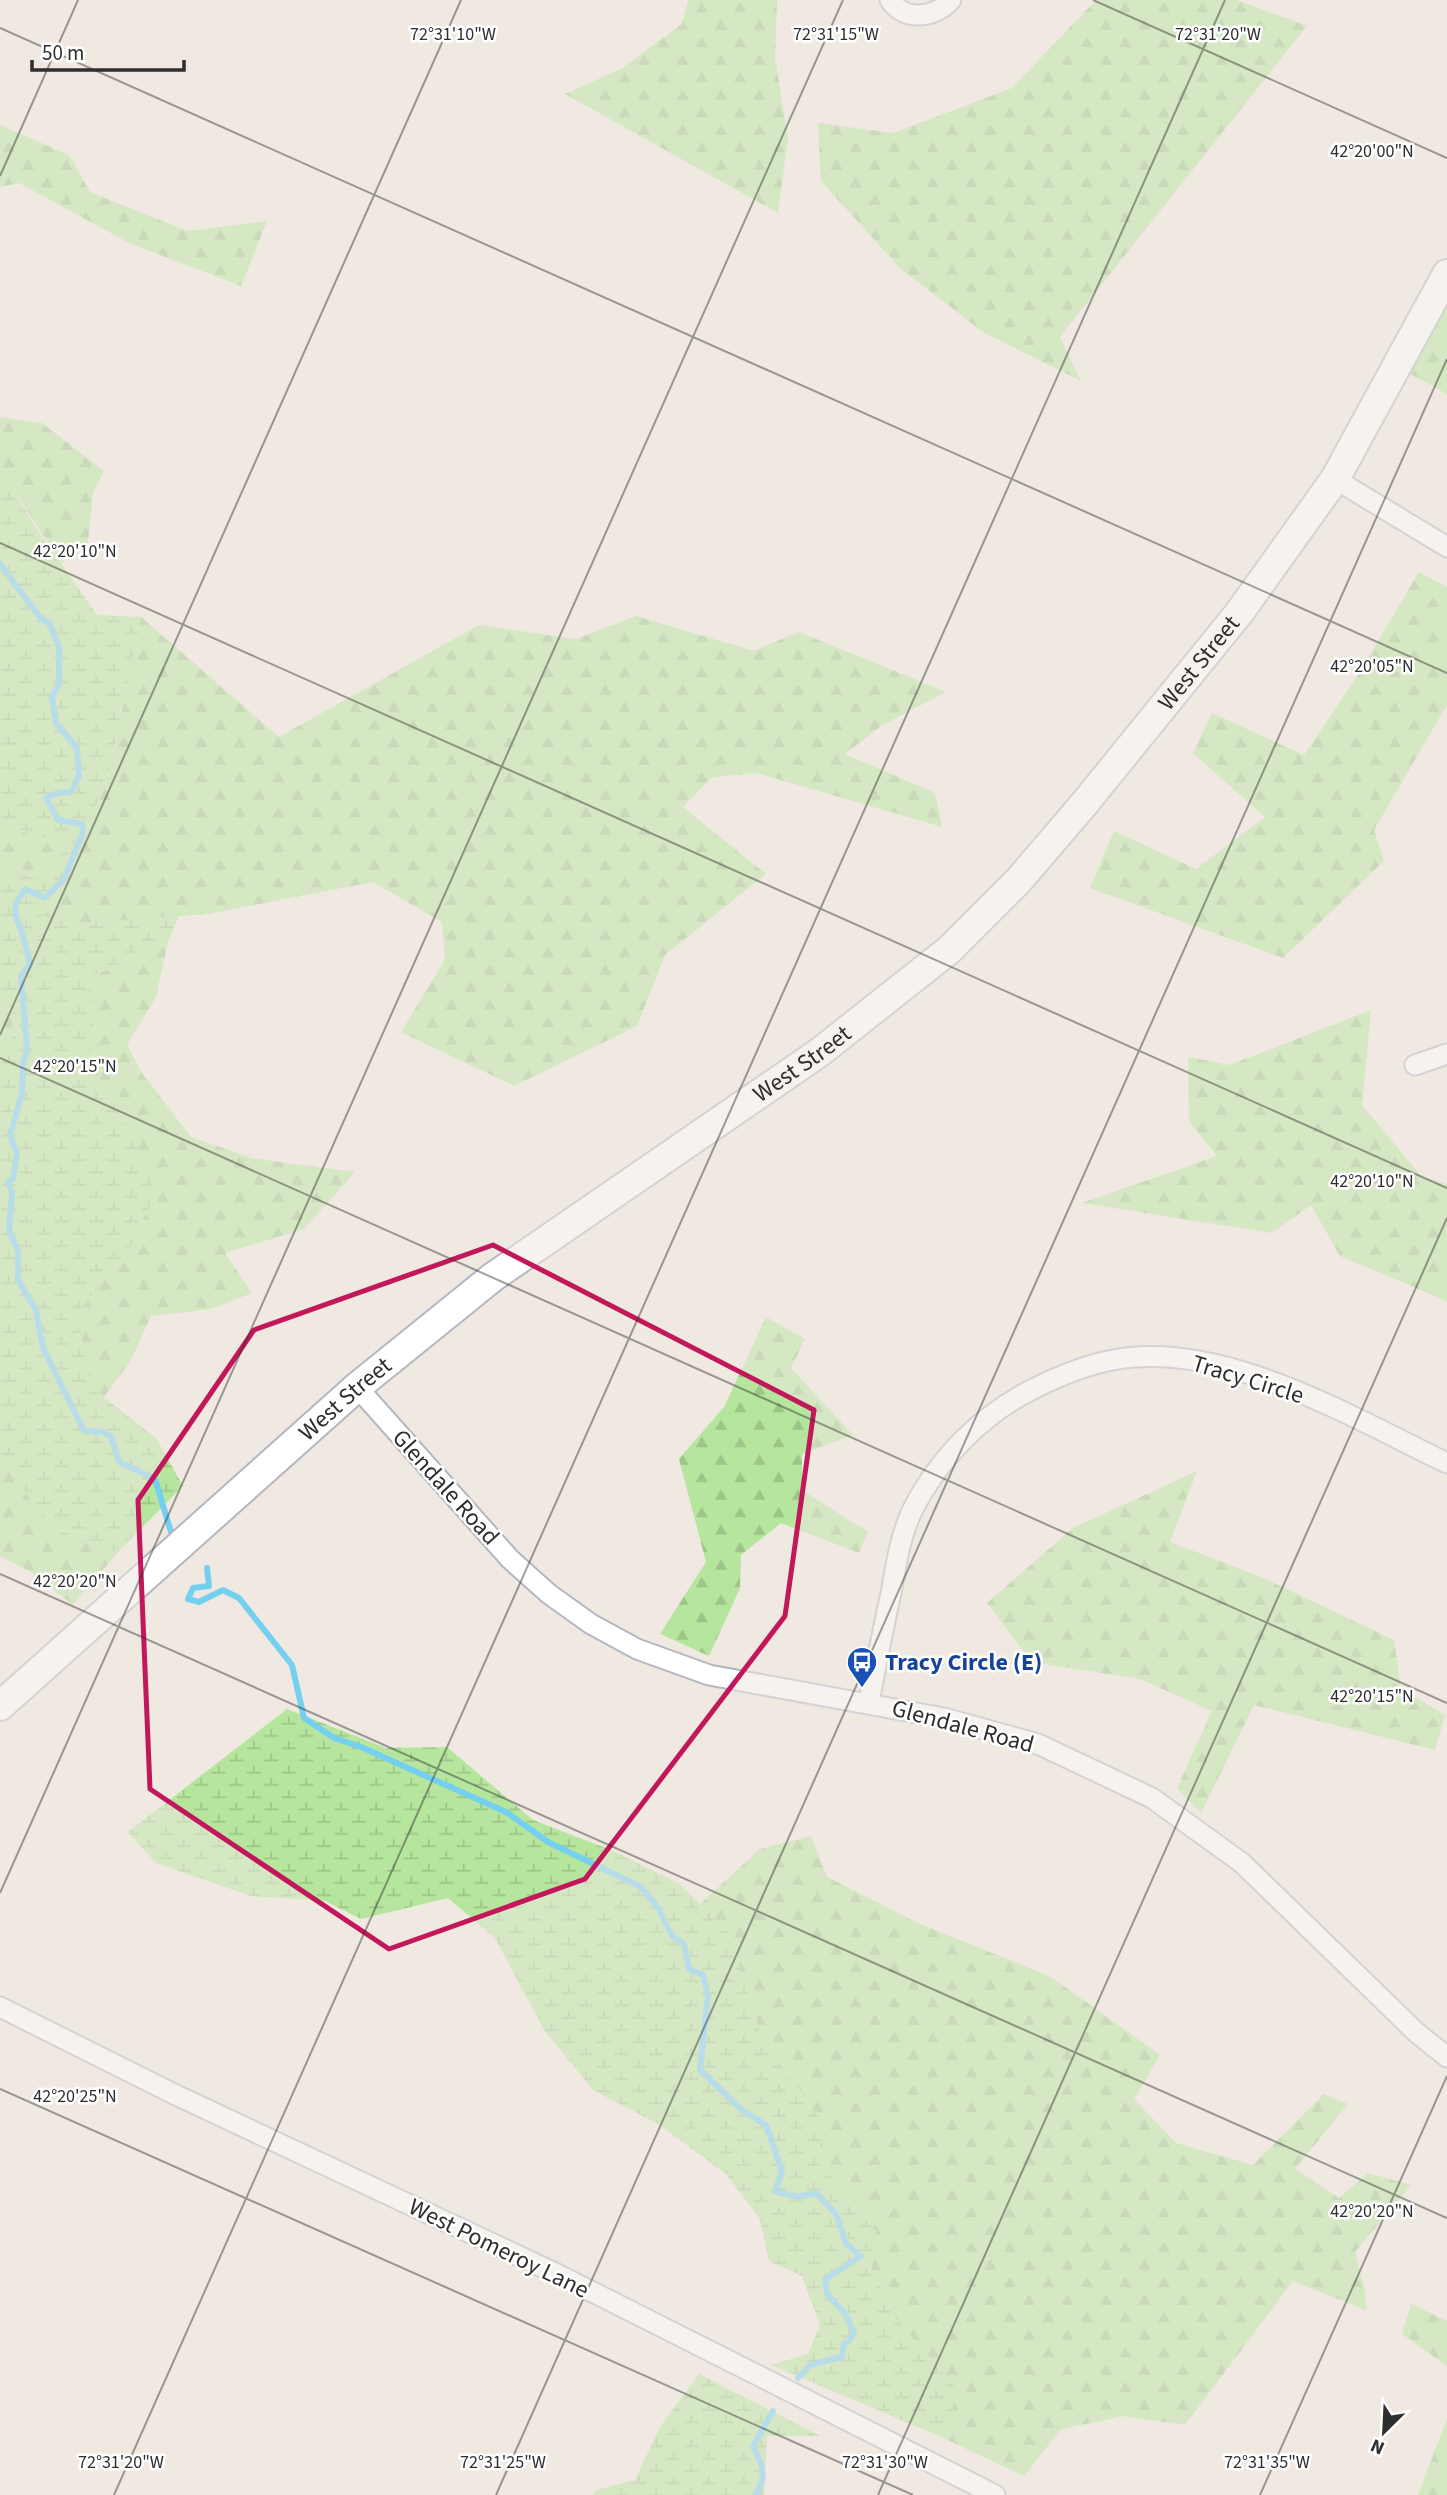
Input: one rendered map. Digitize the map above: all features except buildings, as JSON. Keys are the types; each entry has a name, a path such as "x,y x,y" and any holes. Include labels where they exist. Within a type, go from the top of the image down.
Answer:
{"main road":[{"name":"West Street","path":"0,1706 357,1387 493,1277 820,1052 949,950 1018,880 1084,804 1239,613 1335,479 1447,274"}],"street":[{"path":"890,0 901,11 918,16 940,10 951,0"},
{"path":"1335,479 1447,547"},
{"path":"1415,1065 1447,1054"},
{"name":"Tracy Circle","path":"869,1702 900,1544 912,1511 941,1464 976,1427 1018,1396 1064,1374 1114,1360 1164,1356 1201,1361 1287,1386 1447,1463"},
{"name":"Glendale Road","path":"357,1387 510,1559 549,1594 591,1624 637,1649 709,1675 869,1702 944,1718 1038,1744 1152,1798 1242,1863 1418,2033 1447,2057"},
{"name":"West Pomeroy Lane","path":"0,2007 176,2095 555,2273 995,2495"}],"highlighted area":[{"path":"493,1245 814,1410 785,1616 585,1879 389,1949 150,1789 138,1500 254,1330"}],"green space":[{"path":"688,0 777,0 775,58 788,138 778,213 565,94 621,69 682,24"},
{"path":"1096,0 1237,0 1307,26 1060,337 1081,381 983,332 901,269 821,181 818,123 893,133 1012,88"},
{"path":"0,125 69,155 90,192 187,231 267,221 241,286 129,243 19,183 0,187"},
{"path":"1447,274 1447,394 1398,367"},
{"path":"0,417 42,423 104,471 93,494 88,543 61,563 9,482 0,478"},
{"path":"0,478 9,482 35,526 97,615 141,617 110,768 69,881 38,914 71,924 179,916 168,942 86,979 94,1011 92,1064 129,1127 156,1192 127,1254 76,1315 92,1388 156,1438 183,1486 118,1552 55,1529 0,1461 0,1041 12,1042 12,1005 0,1000 0,880 14,875 52,874 70,835 36,839 0,817"},
{"path":"1419,572 1447,587 1447,705 1374,830 1384,861 1283,958 1090,888 1114,831 1196,869 1265,817 1193,753 1212,713 1304,755 1358,675"},
{"path":"636,616 754,651 799,632 946,692 881,726 845,754 935,793 942,827 757,773 712,777 683,807 766,874 665,955 637,1026 514,1086 401,1032 445,960 442,922 373,882 208,914 71,924 37,914 69,880 110,768 141,617 279,737 479,625 576,639"},
{"path":"0,817 36,839 70,834 52,874 14,875 0,880"},
{"path":"168,942 156,997 127,1045 142,1073 191,1137 251,1158 355,1172 304,1229 225,1253 252,1293 211,1309 151,1316 130,1362 104,1397 92,1388 76,1315 127,1254 129,1127 92,1064 94,1011 86,979"},
{"path":"0,1000 12,1004 12,1042 0,1041"},
{"path":"1371,1010 1362,1105 1422,1177 1447,1184 1447,1301 1340,1256 1311,1205 1272,1233 1082,1203 1217,1156 1189,1121 1188,1057 1230,1065"},
{"path":"766,1317 805,1339 791,1368 853,1435 802,1454 802,1490 868,1532 859,1553 781,1523 741,1555 740,1588 709,1656 660,1634 706,1562 679,1459 724,1407"},
{"path":"0,1461 55,1529 118,1552 73,1605 29,1571 0,1556"},
{"path":"1197,1471 1170,1542 1259,1576 1394,1640 1401,1688 1445,1715 1435,1750 1254,1705 1201,1813 1177,1788 1212,1711 1140,1679 1032,1662 987,1603 1073,1528"},
{"path":"287,1709 386,1748 447,1747 533,1820 611,1850 678,1883 728,1931 763,2041 821,2119 819,2163 876,2231 871,2271 898,2321 961,2394 939,2436 771,2365 808,2354 820,2325 802,2276 769,2261 760,2219 727,2175 660,2125 593,2090 544,2030 495,1938 448,1898 361,1919 325,1901 251,1896 156,1863 128,1832"},
{"path":"811,1836 827,1877 918,1923 1051,1977 1160,2055 1134,2099 1176,2143 1253,2165 1324,2094 1348,2104 1295,2169 1339,2198 1368,2173 1411,2185 1355,2252 1365,2291 1366,2310 1293,2281 1185,2425 1124,2416 1061,2429 1024,2476 939,2436 960,2394 898,2321 871,2271 876,2231 819,2163 821,2119 763,2041 728,1931 700,1904 760,1849"},
{"path":"1411,2304 1447,2321 1447,2366 1402,2334"},
{"path":"699,2374 820,2436 767,2436 764,2495 593,2495 596,2490 635,2480 660,2427"},
{"path":"1447,2419 1447,2495 1418,2495"}],"waterway":[{"path":"0,564 41,619 49,623 59,646 59,684 52,697 56,723 77,748 79,776 71,792 57,793 46,798 58,820 82,824 83,832 64,879 45,898 25,889 15,907 30,965 21,975 27,1049 23,1065 22,1093 10,1136 17,1153 13,1179 8,1182 12,1193 9,1230 18,1251 18,1280 36,1310 43,1348 84,1431 103,1432 111,1436 119,1462 155,1479 171,1532"},
{"path":"207,1568 209,1586 193,1588 188,1599 199,1602 223,1590 239,1598 292,1665 304,1718 334,1738 361,1747 506,1812 548,1842 641,1887 658,1908 672,1936 684,1944 689,1969 703,1975 708,1996 700,2070 742,2110 766,2125 782,2171 775,2191 797,2197 816,2193 836,2214 846,2244 861,2256 825,2279 827,2294 846,2315 854,2333 849,2341 844,2343 842,2357 810,2365 798,2378"},
{"path":"755,2495 763,2477 753,2446 773,2411"}],"place":[{"name":"Tracy Circle (E)","path":"862,1689"}]}
